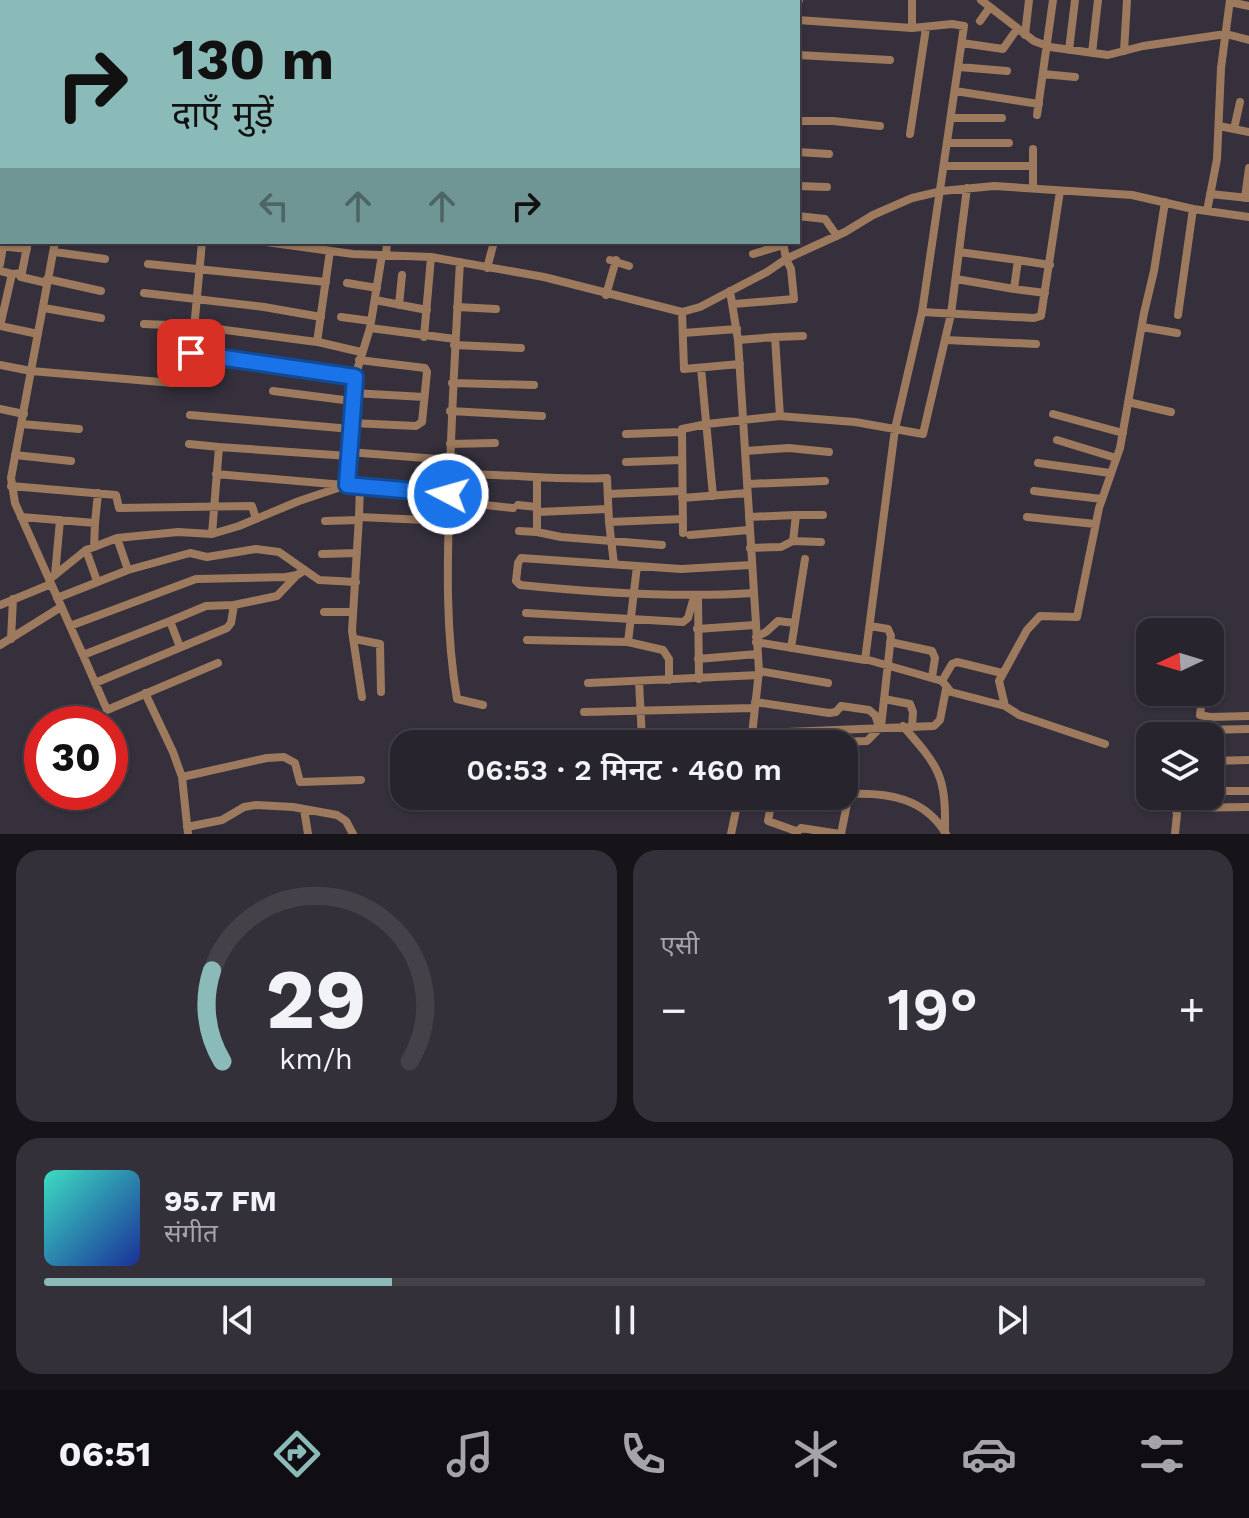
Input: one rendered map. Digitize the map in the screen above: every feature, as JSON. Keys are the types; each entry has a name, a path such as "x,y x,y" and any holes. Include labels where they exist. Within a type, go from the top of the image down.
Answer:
{"street":[{"path":"912,0 912,28"},
{"path":"981,0 993,5 1021,32 1048,46 1069,50 1108,55 1226,34 1249,40"},
{"path":"962,43 1003,49 1021,32 1029,0"},
{"path":"1037,115 1053,0"},
{"path":"1069,50 1075,0"},
{"path":"1092,53 1098,0"},
{"path":"1124,51 1127,0"},
{"path":"1207,211 1217,159 1221,68 1230,1 1249,6"},
{"path":"980,21 993,5"},
{"path":"800,20 912,28 964,26 922,312 895,429 865,659"},
{"path":"910,134 926,28"},
{"path":"800,55 890,60"},
{"path":"959,67 1007,71"},
{"path":"1043,74 1075,77"},
{"path":"955,91 1039,104"},
{"path":"1234,129 1240,102"},
{"path":"951,118 1002,118"},
{"path":"800,121 880,126"},
{"path":"1219,126 1249,132"},
{"path":"948,143 1009,143"},
{"path":"1033,149 1033,187"},
{"path":"800,152 829,154"},
{"path":"944,166 1033,166"},
{"path":"1210,194 1247,198 1249,168"},
{"path":"800,186 827,187"},
{"path":"280,244 330,251 431,257 544,277 682,312 700,307 895,204 942,191 1033,187 1132,195 1193,209 1249,217"},
{"path":"749,530 687,534 683,519 680,432 684,427 778,416 855,422 923,434 951,314 967,188"},
{"path":"922,312 1038,318 1043,310 1060,191"},
{"path":"1231,214 1233,196"},
{"path":"1005,706 1000,692 1002,673 1027,630 1040,616 1077,617 1095,524 1123,433 1165,202"},
{"path":"1178,315 1193,209"},
{"path":"800,216 825,219 837,236"},
{"path":"0,365 31,371 178,383 185,377 191,353 202,244"},
{"path":"347,485 355,377 371,325 387,244"},
{"path":"487,268 493,244"},
{"path":"753,254 780,244"},
{"path":"734,304 794,299 791,269 783,244"},
{"path":"0,264 2,246 27,246 17,274 3,298 0,326 38,334"},
{"path":"105,259 55,247 11,486 21,517 52,579 59,602 107,710 218,663"},
{"path":"318,342 330,251"},
{"path":"959,252 1050,265"},
{"path":"424,337 431,257"},
{"path":"1014,289 1018,260"},
{"path":"606,295 614,261 629,266"},
{"path":"460,262 450,411 448,627 456,696 461,702 483,705"},
{"path":"148,264 326,282"},
{"path":"0,271 101,291"},
{"path":"399,305 402,275"},
{"path":"956,279 1045,293"},
{"path":"347,283 377,288"},
{"path":"730,291 740,364 759,673 752,730"},
{"path":"144,293 321,317"},
{"path":"375,300 427,310"},
{"path":"457,307 496,309"},
{"path":"44,308 101,318"},
{"path":"682,312 684,369 740,364"},
{"path":"341,317 424,337 521,348"},
{"path":"144,324 194,326 318,342 360,356 425,368 427,372 419,426 351,426 190,415"},
{"path":"1142,327 1177,333"},
{"path":"683,333 737,329"},
{"path":"738,340 803,336"},
{"path":"775,337 778,416"},
{"path":"945,340 1036,344"},
{"path":"191,353 355,377"},
{"path":"701,368 713,496"},
{"path":"452,383 534,385"},
{"path":"273,391 352,397 424,397"},
{"path":"1128,402 1171,412"},
{"path":"0,409 24,414"},
{"path":"450,411 542,416"},
{"path":"1053,414 1123,433"},
{"path":"22,424 79,429"},
{"path":"626,434 680,432"},
{"path":"1057,440 1116,458"},
{"path":"450,444 495,443"},
{"path":"189,444 450,460"},
{"path":"212,534 219,447"},
{"path":"745,451 789,448 829,452"},
{"path":"15,455 71,461"},
{"path":"626,462 681,460"},
{"path":"1038,463 1110,473"},
{"path":"216,474 360,486 538,509 608,509"},
{"path":"450,474 607,478 609,541 614,564"},
{"path":"537,478 537,532"},
{"path":"608,494 713,496 747,488 825,481"},
{"path":"0,605 52,579 90,549 117,538 212,534 347,485"},
{"path":"11,486 116,495 119,508 252,506 256,519"},
{"path":"360,486 352,631 362,697"},
{"path":"1034,491 1102,499"},
{"path":"97,581 90,549 98,493"},
{"path":"793,541 796,515"},
{"path":"749,517 823,515"},
{"path":"21,517 95,523"},
{"path":"1027,517 1095,524"},
{"path":"325,521 359,518 447,521"},
{"path":"609,522 683,519"},
{"path":"52,579 60,520"},
{"path":"519,531 662,545"},
{"path":"194,533 199,553"},
{"path":"117,538 128,570"},
{"path":"750,548 781,547 793,541 821,542"},
{"path":"0,645 59,602 97,581 190,553 207,557 256,549 276,551 301,573 319,580 356,582"},
{"path":"322,554 357,553"},
{"path":"751,565 681,569 521,558 516,581 520,585 635,595 696,597 754,593"},
{"path":"791,648 805,559"},
{"path":"628,642 637,566"},
{"path":"83,655 206,606 234,605 277,596 301,573"},
{"path":"70,626 196,579 301,573"},
{"path":"526,613 683,622 688,618 696,597"},
{"path":"696,597 699,679"},
{"path":"11,639 13,599"},
{"path":"95,683 227,628 234,605"},
{"path":"324,612 352,612"},
{"path":"170,621 180,647"},
{"path":"756,640 778,621 795,623"},
{"path":"697,629 755,625"},
{"path":"858,741 867,741 880,727 890,642 888,629 870,626"},
{"path":"355,639 380,644 381,692"},
{"path":"527,640 628,642 663,650 669,659 669,680"},
{"path":"756,640 865,659 932,677 944,685 1005,706 1019,715 1105,744"},
{"path":"890,642 932,651 935,658 932,677"},
{"path":"698,659 757,654"},
{"path":"825,730 934,726 938,723 944,685 952,664 957,662 1002,673"},
{"path":"588,683 699,679 759,673 828,683"},
{"path":"639,681 641,730"},
{"path":"145,693 182,777 187,831 222,820 250,805 304,809 341,817 353,834"},
{"path":"884,699 910,704 913,712 907,726"},
{"path":"584,712 755,705 829,713 836,712 841,706 859,707 875,715 880,727"},
{"path":"1201,706 1200,715 1249,716"},
{"path":"907,726 938,772 945,792 946,832"},
{"path":"1224,730 1249,729"},
{"path":"182,777 280,756 295,763 300,782 361,780"},
{"path":"1224,761 1249,760"},
{"path":"1224,791 1249,791"},
{"path":"858,796 904,797 946,832"},
{"path":"1224,807 1249,807"},
{"path":"304,809 308,834"},
{"path":"731,834 736,810"},
{"path":"770,810 768,821 796,832 806,828 840,834 844,810"},
{"path":"1175,834 1176,810"}],"route":[{"path":"191,353 355,377 347,485 448,494"}]}
